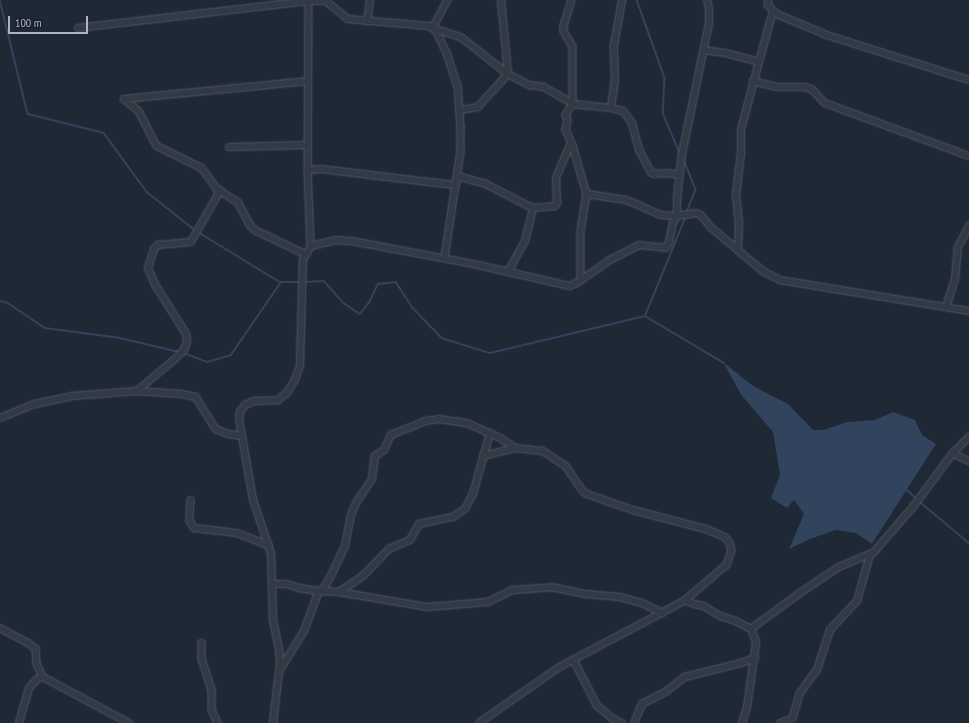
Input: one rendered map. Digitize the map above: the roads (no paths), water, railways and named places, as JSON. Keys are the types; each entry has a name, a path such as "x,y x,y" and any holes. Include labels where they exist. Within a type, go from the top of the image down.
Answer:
{"street":[{"path":"367,22 370,0"},
{"path":"433,28 448,0"},
{"path":"460,110 478,107 508,74 501,0"},
{"path":"572,0 564,27 564,31 573,47 573,104 568,110 566,130 587,194 581,231 581,280"},
{"path":"611,108 615,81 614,46 622,0"},
{"path":"311,246 336,240 352,241 445,258 569,286 578,283 608,261 639,245 666,248 669,243 673,223 677,216 679,175 709,24 709,9 707,0"},
{"path":"769,0 768,5 777,14 826,35 969,80"},
{"path":"273,723 280,670 279,649 272,620 272,584 269,545 253,500 239,419 240,412 245,405 254,401 268,401 282,398 294,382 300,366 302,267 305,254 311,246 308,170 309,1"},
{"path":"78,28 309,1 326,2 348,19 367,22 429,26 461,37 508,74 530,85 544,87 573,104 611,108 623,111 629,116 640,151 651,172 655,174 668,172 679,175"},
{"path":"738,250 740,224 736,195 741,153 741,130 773,11"},
{"path":"433,28 437,32 448,56 458,86 460,110 461,151 445,258"},
{"path":"704,50 726,53 759,62"},
{"path":"305,254 255,230 250,225 238,202 220,191 202,168 157,146 141,114 124,100 308,81"},
{"path":"753,81 777,87 805,87 812,89 825,103 969,156"},
{"path":"457,176 486,184 533,208 556,204 558,197 556,178 571,143"},
{"path":"228,147 308,144"},
{"path":"308,170 321,169 456,185"},
{"path":"137,391 176,358 184,350 187,342 186,334 155,284 148,268 154,249 158,245 191,242 220,191"},
{"path":"587,194 627,200 660,215 677,216 696,213 701,215 712,228 763,271 780,280 969,311"},
{"path":"508,272 525,241 533,208"},
{"path":"946,307 955,280 958,247 969,226"},
{"path":"0,418 35,404 72,396 96,392 137,391 192,396 199,401 212,425 216,429 228,434 242,436"},
{"path":"280,670 304,631 319,591 324,588 331,576 345,546 351,515 356,502 372,480 375,456 384,450 391,435 425,421 439,419 467,423 490,433 515,448"},
{"path":"338,592 364,575 389,549 410,540 419,524 453,517 465,509 473,494 490,433"},
{"path":"751,629 800,593 839,567 870,554 884,543 953,453 969,437"},
{"path":"479,723 558,668 686,600 727,565 732,550 725,537 706,529 633,510 587,494 583,491 566,466 543,451 515,448 483,456"},
{"path":"953,453 969,461"},
{"path":"191,500 190,524 194,528 237,533 269,545"},
{"path":"780,723 793,717 800,693 817,670 830,630 857,600 870,554"},
{"path":"272,584 287,584 299,588 338,592 428,607 488,602 514,590 529,587 552,587 586,594 620,597 642,603 663,613"},
{"path":"686,600 694,604 704,606 720,616 751,629 756,642 755,658 747,708 742,723"},
{"path":"0,628 30,644 36,649 37,664 43,678"},
{"path":"202,643 202,659 212,689 212,710 218,723"},
{"path":"634,723 642,704 667,691 685,677 741,664 755,658"},
{"path":"574,660 597,705 612,718 622,723"},
{"path":"19,723 29,688 37,679 43,678 129,723"}],"water":[{"path":"723,362 753,386 788,404 813,430 823,430 847,422 875,420 893,412 915,420 922,435 936,444 872,544 856,533 836,530 810,539 789,549 804,514 794,500 787,508 771,498 780,475 773,432 742,396"}],"waterway":[{"path":"0,0 28,114 104,133 147,192 195,230"},
{"path":"637,0 665,78 663,113 680,153"},
{"path":"684,160 696,190 687,212"},
{"path":"645,316 686,216"},
{"path":"198,232 280,282"},
{"path":"305,282 324,281 344,303 360,314 370,301 378,284 396,282 413,308 442,338 490,353 645,316 724,363"},
{"path":"184,353 207,362 231,355 281,282 301,282"},
{"path":"0,301 8,303 45,328 120,338 180,352"},
{"path":"906,489 916,498"},
{"path":"919,501 969,543"}]}
